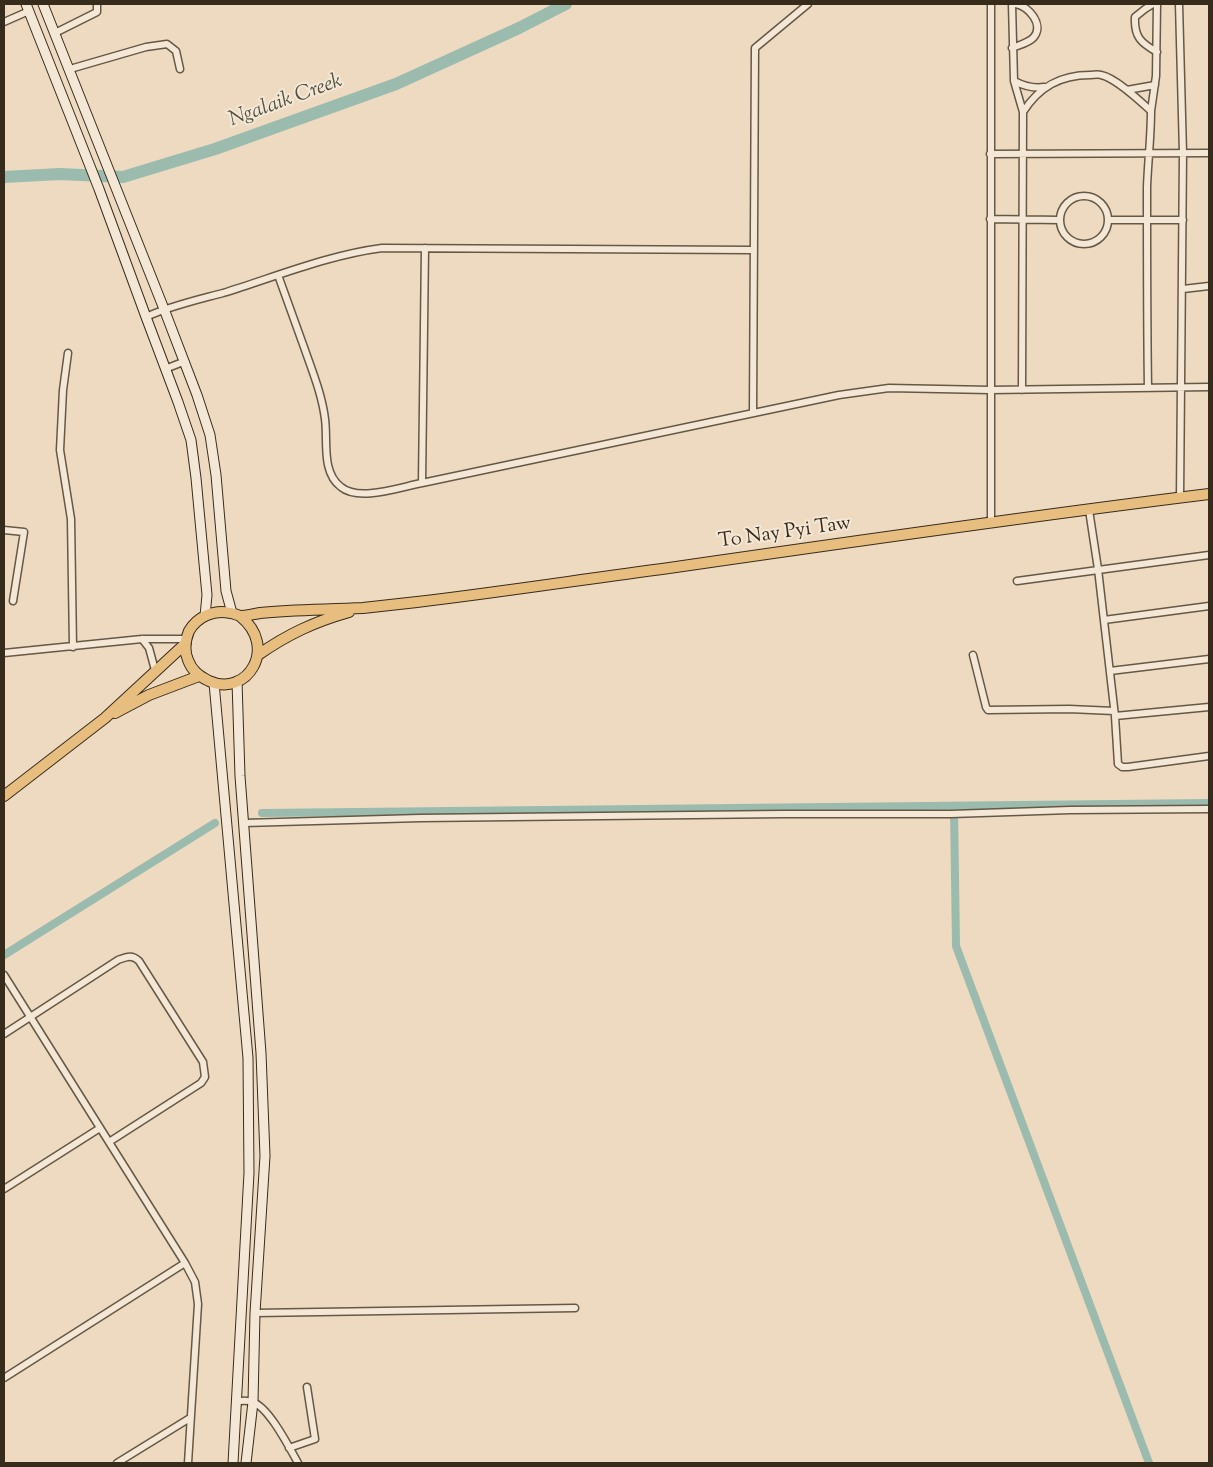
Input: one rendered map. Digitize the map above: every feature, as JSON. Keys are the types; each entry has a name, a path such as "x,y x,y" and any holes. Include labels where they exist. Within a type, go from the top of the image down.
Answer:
{"main road":[{"path":"43,4 197,395 210,435 216,475 226,591 236,614 249,623 255,632 258,643 258,655 251,670 238,681 228,684 214,683 200,676 192,668 187,657 186,642 192,626 205,616 223,611 236,614 365,608"},
{"path":"28,7 86,154 191,440 207,595 205,616"},
{"name":"To Nay Pyi Taw","path":"365,608 484,594 991,522 1209,494"},
{"path":"258,655 304,627 365,608"},
{"path":"4,796 105,718 186,642"},
{"path":"105,718 149,695 200,676"},
{"path":"238,681 238,735 261,1053 265,1148 255,1313 252,1402 246,1463"},
{"path":"214,683 248,1058 249,1173 233,1463"}],"street":[{"path":"55,33 97,12 97,4"},
{"path":"753,413 755,48 808,4"},
{"path":"991,4 991,522"},
{"path":"1012,4 1014,81 1023,112 1022,390"},
{"path":"1012,48 1032,40 1036,35 1037,26 1032,13 1021,5 1016,4"},
{"path":"1148,388 1148,154 1157,52 1155,4 1144,8 1135,17 1134,28 1138,38 1157,52"},
{"path":"1179,4 1183,153 1180,498"},
{"path":"4,22 28,7"},
{"path":"70,70 146,47 167,44 176,51 180,69"},
{"path":"1014,81 1022,86 1036,88 1044,87 1074,75 1102,75 1127,90 1151,111"},
{"path":"1127,90 1155,85"},
{"path":"1023,112 1029,102 1044,87"},
{"path":"990,154 1209,153"},
{"path":"1079,196 1088,196 1096,199 1103,205 1107,212 1108,220 1102,237 1095,242 1078,244 1065,236 1059,220 1060,212 1071,199 1079,196"},
{"path":"990,219 1059,220"},
{"path":"1108,220 1183,220"},
{"path":"146,317 164,309 223,293 278,274 361,251 382,248 753,250"},
{"path":"422,483 425,248"},
{"path":"278,274 321,396 326,421 328,462 334,481 342,489 354,493 366,494 839,395 889,388 1022,390 1209,387"},
{"path":"1183,289 1209,286"},
{"path":"68,352 63,390 60,450 71,519 72,647"},
{"path":"165,369 183,362"},
{"path":"1089,510 1110,670 1117,759 1120,766 1128,767 1209,756"},
{"path":"4,530 24,532 13,602"},
{"path":"1017,581 1209,555"},
{"path":"1104,620 1209,606"},
{"path":"142,639 149,648 155,670"},
{"path":"4,653 142,639 186,642"},
{"path":"973,656 988,710 1069,709 1114,714 1209,707"},
{"path":"1110,670 1209,659"},
{"path":"244,823 486,817 953,814 1070,810 1209,809"},
{"path":"4,1034 124,957 136,958 145,969 203,1062 205,1077 201,1083 109,1142"},
{"path":"4,975 196,1282 198,1304 188,1463"},
{"path":"4,1189 100,1128"},
{"path":"4,1378 185,1263"},
{"path":"255,1313 575,1308"},
{"path":"290,1448 315,1438 307,1387"},
{"path":"237,1401 252,1402 270,1418 298,1463"},
{"path":"117,1463 190,1418"}],"waterway":[{"name":"Ngalaik Creek","path":"4,177 60,174 123,177 215,149 396,84 519,28 566,4"},
{"path":"262,813 1209,803"},
{"path":"954,808 956,946 1149,1463"},
{"path":"4,955 215,823"}]}
